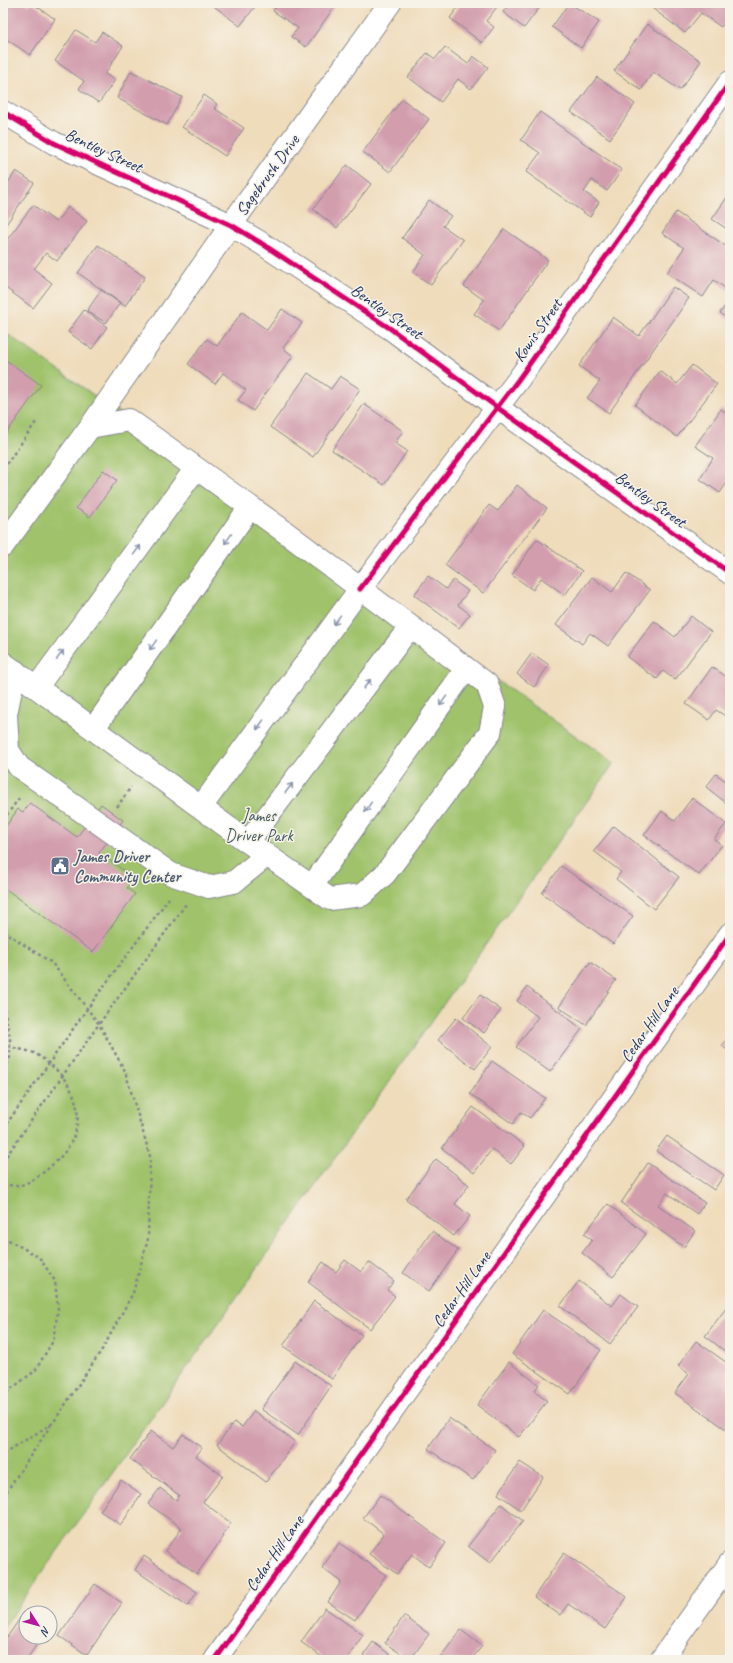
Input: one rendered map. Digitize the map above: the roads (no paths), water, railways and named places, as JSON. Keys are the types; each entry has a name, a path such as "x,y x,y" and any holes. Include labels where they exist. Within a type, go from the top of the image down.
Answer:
{"street":[{"name":"Sagebrush Drive","path":"3,546 119,388 231,225 390,3"},
{"name":"Kowis Street","path":"201,807 360,589 498,408 730,82"},
{"name":"Bentley Street","path":"3,112 54,143 231,225 261,242 391,329 498,408 730,573"},
{"path":"9,667 248,842 330,899 362,896 385,874 490,732 495,707 487,684 250,507 130,420 90,427"},
{"path":"37,687 196,468"},
{"path":"94,728 250,507"},
{"path":"248,842 410,626"},
{"path":"9,667 6,714 8,750 19,767 171,874 209,886 234,882 267,855"},
{"path":"312,886 466,669"},
{"name":"Cedar Hill Lane","path":"215,1660 730,934"},
{"path":"661,1660 730,1563"}],"place":[{"name":"James Driver Community Center","path":"60,866"}],"park label":[{"name":"James Driver Park","path":"259,825"}]}
